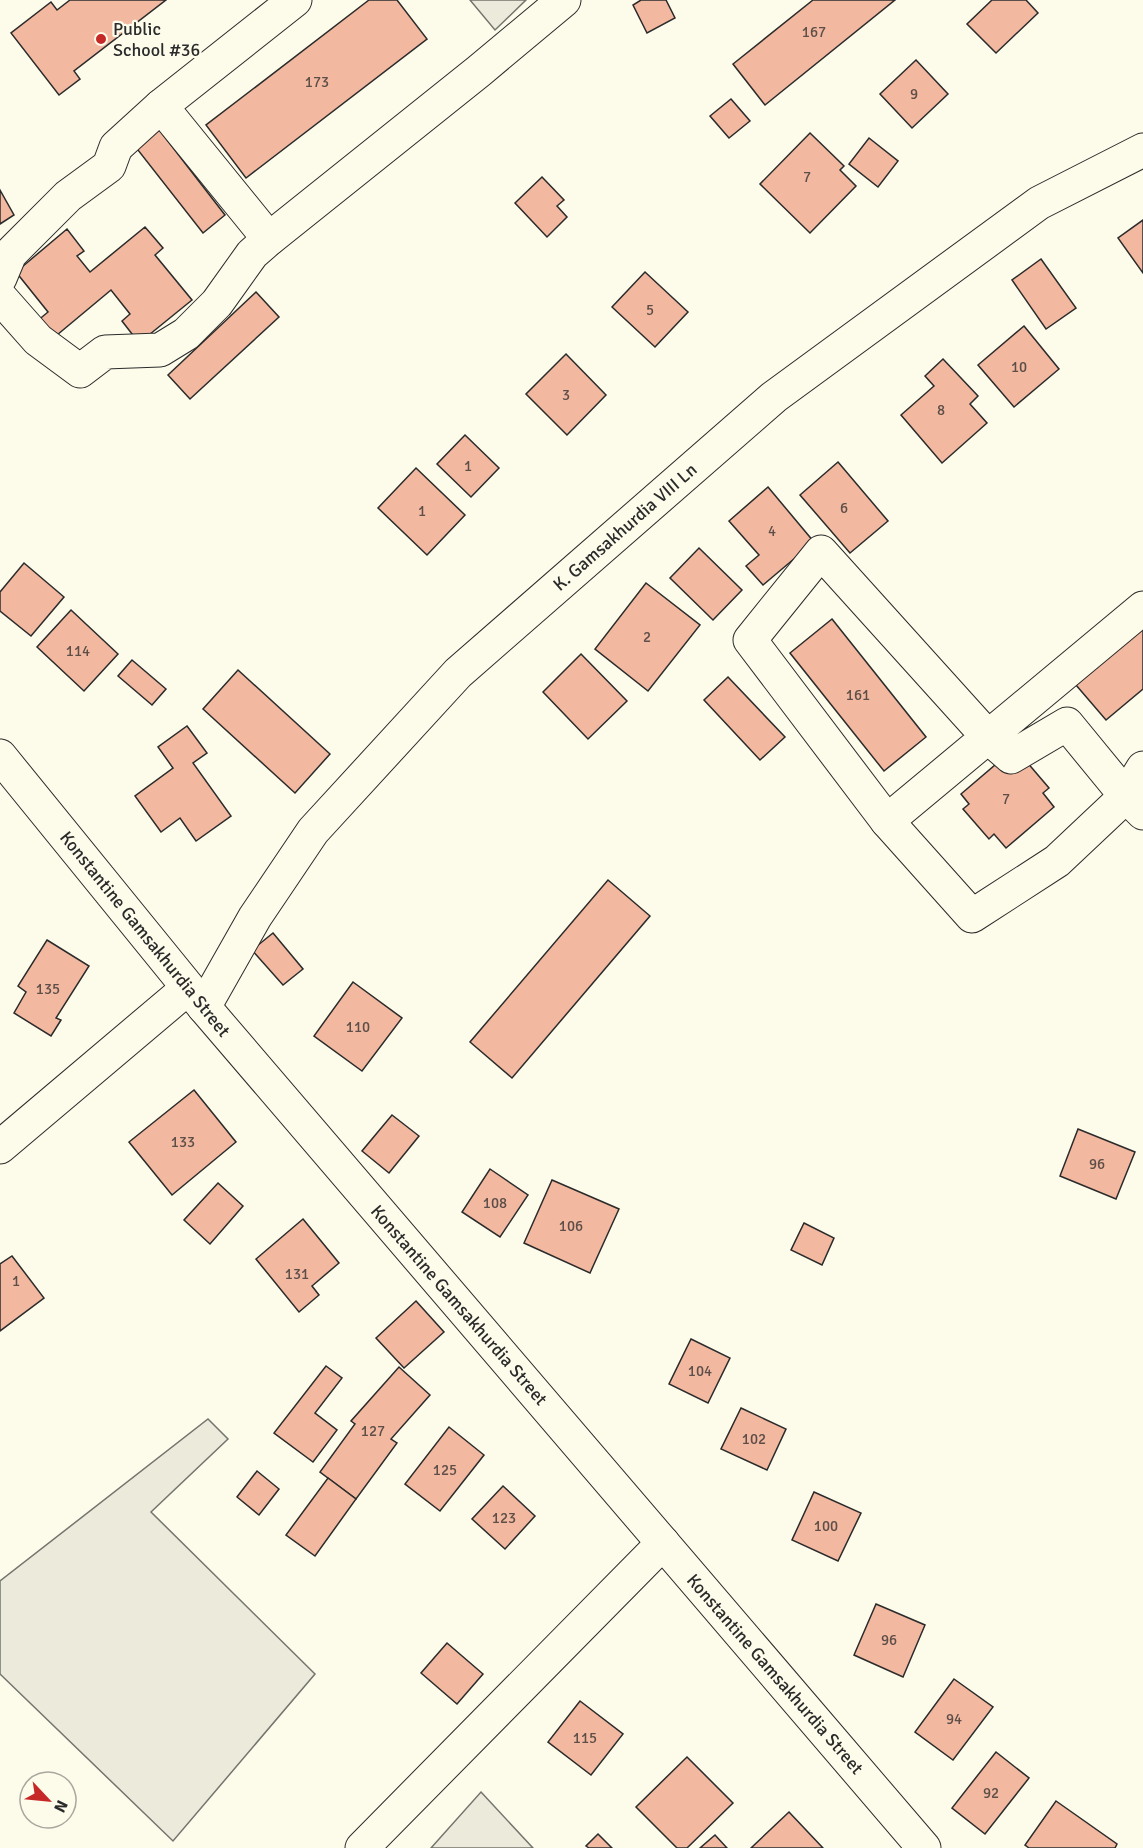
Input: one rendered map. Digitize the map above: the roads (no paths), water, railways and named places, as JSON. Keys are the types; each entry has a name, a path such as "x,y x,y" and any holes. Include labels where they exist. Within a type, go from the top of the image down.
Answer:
{"street":[{"path":"0,278 10,254 68,196 109,166 116,147 161,106 295,0"},
{"path":"0,297 38,340 80,371 105,352 160,350 186,334 217,303 252,254 269,239 564,0"},
{"path":"161,106 269,239"},
{"name":"K. Gamsakhurdia VIII Ln","path":"196,998 255,917 313,831 458,673 774,397 1039,203 1143,150"},
{"path":"1135,804 1067,724 1011,757 988,738 821,552 750,640 887,821 972,916 1057,861 1135,804 1143,768"},
{"path":"887,821 1143,608"},
{"name":"Konstantine Gamsakhurdia Street","path":"0,756 196,998 924,1848"},
{"path":"0,1147 196,998"},
{"path":"362,1848 663,1543"}],"place":[{"name":"Public School #36","path":"101,39"}]}
